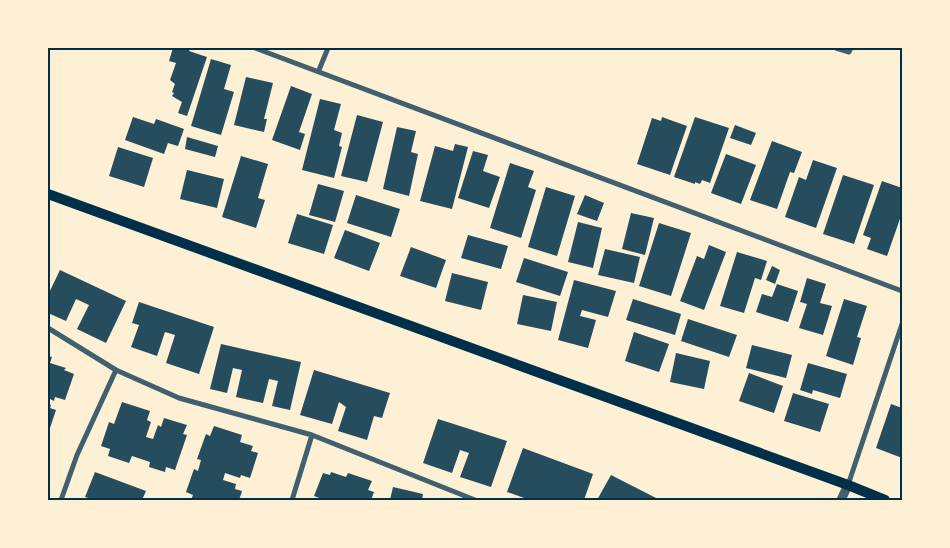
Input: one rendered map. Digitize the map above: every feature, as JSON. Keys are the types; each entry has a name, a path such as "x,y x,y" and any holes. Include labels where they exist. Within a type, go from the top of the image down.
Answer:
{"main road":[{"path":"48,194 885,500"}],"street":[{"path":"255,48 319,70 902,291"},
{"path":"319,70 328,48"},
{"path":"836,48 850,50"},
{"path":"841,500 848,485 902,324"},
{"path":"48,328 116,370 179,398 312,434 475,500"},
{"path":"62,500 77,455 116,370"},
{"path":"292,500 312,434"}],"building":[{"path":"173,48 190,48 189,51 207,57 187,116 178,113 182,102 172,96 175,84 170,80 176,63 169,61"},
{"path":"211,59 231,65 224,89 234,92 221,135 191,126"},
{"path":"246,77 273,83 264,119 267,119 264,132 234,125"},
{"path":"291,86 312,94 299,132 305,134 300,150 272,140"},
{"path":"320,99 341,104 334,130 342,133 339,146 342,147 334,178 302,170"},
{"path":"357,115 383,122 367,182 341,176"},
{"path":"133,117 154,124 156,119 184,129 178,146 168,143 164,154 125,140"},
{"path":"662,117 687,126 670,175 637,164 652,118 661,121"},
{"path":"695,117 729,128 710,183 702,180 700,184 695,182 695,184 674,177"},
{"path":"735,125 756,133 751,145 730,138"},
{"path":"397,127 416,131 411,152 418,154 409,196 383,189"},
{"path":"187,137 218,146 215,157 185,149"},
{"path":"772,141 802,152 794,173 790,172 777,209 750,200"},
{"path":"455,144 468,147 452,209 420,201 435,146 453,151"},
{"path":"118,147 153,158 144,187 109,176"},
{"path":"473,151 488,155 483,171 500,177 489,208 458,198"},
{"path":"726,154 756,165 741,204 711,193"},
{"path":"241,156 268,164 258,198 265,200 256,228 222,217"},
{"path":"813,160 837,168 816,228 785,217 799,177 806,180"},
{"path":"510,163 534,171 528,187 536,190 521,238 490,228"},
{"path":"187,170 224,179 217,208 180,199"},
{"path":"843,175 874,185 854,244 823,234"},
{"path":"882,181 902,188 902,213 887,256 867,249 871,238 863,235"},
{"path":"318,184 344,191 335,222 309,215"},
{"path":"546,187 575,196 557,256 528,247"},
{"path":"356,195 400,209 391,237 347,223"},
{"path":"585,195 604,203 597,221 577,214"},
{"path":"631,213 654,218 645,255 622,249"},
{"path":"297,214 333,225 324,254 288,243"},
{"path":"578,222 602,228 593,268 568,262"},
{"path":"659,223 691,233 671,296 639,286"},
{"path":"345,230 380,243 369,271 334,258"},
{"path":"468,235 508,246 501,269 461,258"},
{"path":"709,245 726,252 704,310 680,301 697,256 704,259"},
{"path":"411,247 446,260 436,288 400,276"},
{"path":"605,249 640,257 634,283 598,275"},
{"path":"737,252 767,261 761,280 755,278 744,313 720,306"},
{"path":"524,258 568,272 560,296 516,282"},
{"path":"772,266 780,270 775,284 766,280"},
{"path":"60,270 126,301 106,343 77,329 89,305 76,299 66,321 48,313 48,295"},
{"path":"452,273 488,282 481,310 445,301"},
{"path":"807,278 826,284 820,303 832,306 823,335 799,328 807,304 800,302"},
{"path":"574,280 616,291 608,317 582,310 580,316 596,320 588,348 558,340"},
{"path":"777,284 798,291 788,322 756,312 762,294 772,297"},
{"path":"523,295 557,302 551,331 517,324"},
{"path":"633,299 681,314 675,335 626,320"},
{"path":"844,299 867,306 857,337 861,338 853,365 826,356"},
{"path":"139,302 214,327 199,374 166,363 175,335 165,332 157,356 131,347 139,325 132,323"},
{"path":"688,319 737,335 729,357 681,341"},
{"path":"634,332 669,344 659,372 625,361"},
{"path":"221,344 301,362 290,410 272,406 278,381 269,379 263,403 236,397 242,370 233,368 227,393 210,389"},
{"path":"752,345 792,355 786,378 746,368"},
{"path":"676,353 710,361 704,389 670,382"},
{"path":"48,356 52,357 50,363 66,368 64,370 74,374 65,400 55,397 54,401 48,398"},
{"path":"808,363 847,374 840,398 813,390 812,394 800,390"},
{"path":"314,370 390,393 382,418 374,416 367,440 338,431 346,407 339,402 332,424 300,415"},
{"path":"749,373 783,386 774,413 739,401"},
{"path":"793,393 829,404 820,432 784,421"},
{"path":"122,402 150,411 147,420 151,422 146,437 153,439 158,425 161,427 164,418 187,425 183,434 187,435 175,470 166,467 165,472 149,467 150,462 132,456 129,463 108,456 110,449 101,446 109,422 114,424"},
{"path":"48,404 51,405 50,408 56,410 48,434"},
{"path":"891,404 902,408 902,458 876,448"},
{"path":"438,419 507,441 491,487 460,477 469,453 460,450 452,473 423,463"},
{"path":"214,426 242,435 240,442 253,446 251,451 258,453 250,478 241,475 240,478 225,473 223,480 236,484 235,489 242,491 239,500 191,500 193,495 186,492 194,469 198,471 201,460 197,459 206,434 210,436"},
{"path":"523,448 593,474 584,500 530,500 507,492"},
{"path":"95,472 146,491 142,500 95,500 85,497"},
{"path":"331,472 346,477 348,473 372,481 368,490 374,492 371,500 325,500 314,496 323,473 330,475"},
{"path":"611,475 660,500 597,500"},
{"path":"393,487 423,494 422,500 390,500"}]}
